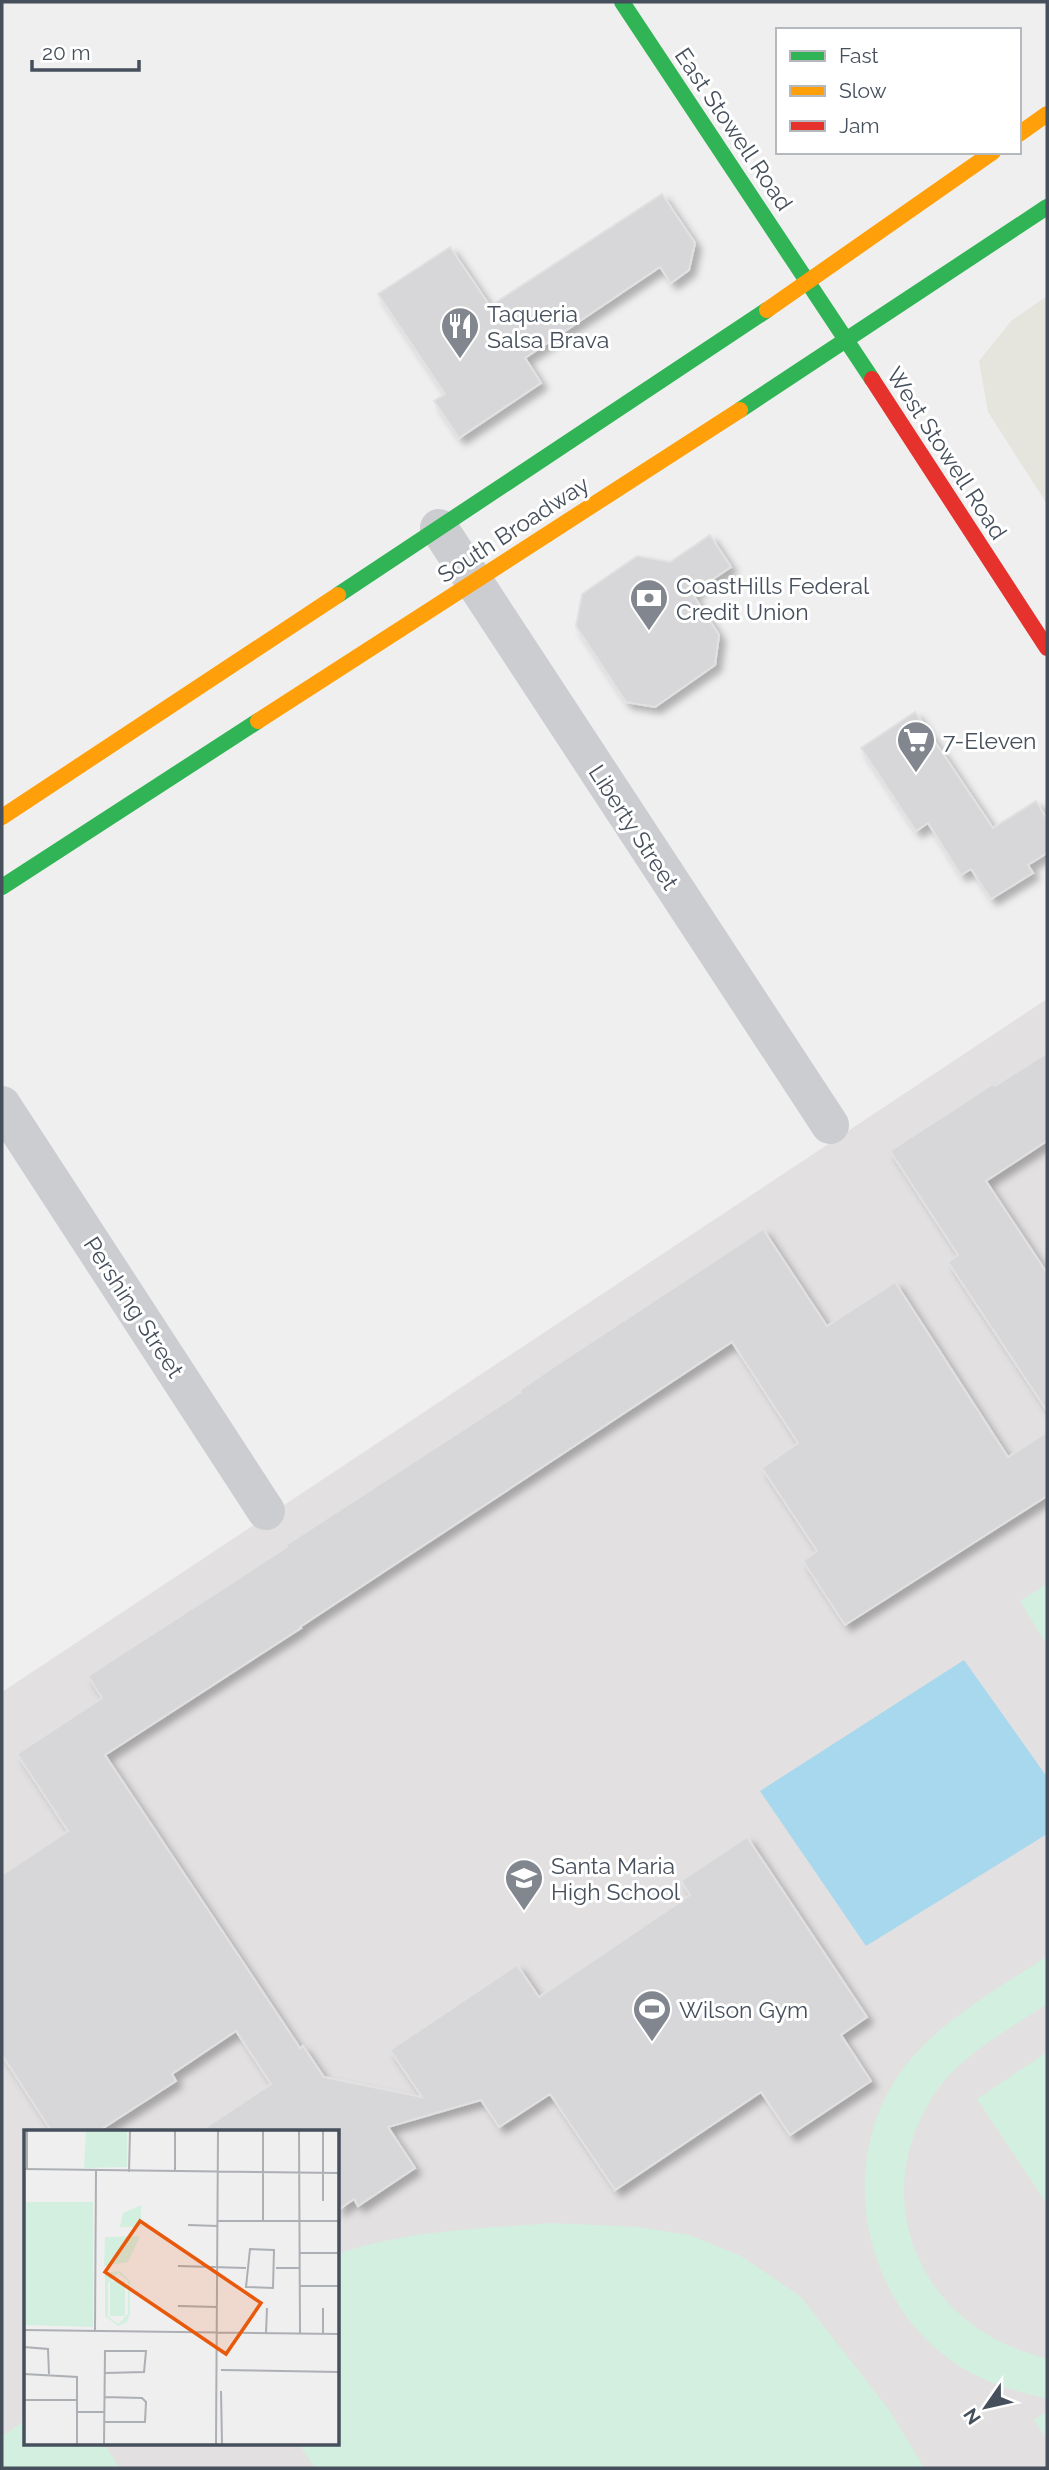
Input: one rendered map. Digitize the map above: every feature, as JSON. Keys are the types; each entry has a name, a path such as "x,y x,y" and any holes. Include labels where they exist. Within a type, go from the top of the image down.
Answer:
{"main road":[{"name":"East Stowell Road","path":"622,2 809,282"},
{"path":"1021,133 1047,114"},
{"name":"South Broadway","path":"2,817 809,282 990,154"},
{"name":"South Broadway","path":"2,887 847,341 1047,206"},
{"name":"West Stowell Road","path":"809,282 1047,648"}],"street":[{"name":"Liberty Street","path":"439,528 830,1125"},
{"name":"Pershing Street","path":"2,1105 266,1511"}],"shaded area":[{"path":"1047,296 1047,504 988,412 979,361 1011,321"},
{"name":"Santa Maria High School","path":"1047,999 1047,2468 2,2468 2,1692"}],"green space":[{"path":"1047,1584 1047,1645 1020,1601"},
{"path":"1047,1956 1047,2004 972,2055 946,2079 935,2093 914,2135 905,2177 906,2218 918,2256 938,2291 967,2321 1004,2343 1047,2358 1047,2398 1009,2388 972,2373 949,2359 918,2331 894,2298 877,2261 867,2222 865,2181 870,2140 883,2102 905,2066 953,2019"},
{"path":"1047,2052 1047,2204 977,2099"},
{"path":"550,2223 637,2227 689,2235 741,2256 800,2296 890,2411 924,2468 315,2468 300,2446 340,2446 340,2253 390,2240 470,2229"},
{"path":"1047,2411 1047,2440 1034,2420"},
{"path":"24,2421 24,2446 105,2446 120,2468 2,2468 2,2436"}],"water":[{"path":"964,1660 1047,1777 1047,1834 866,1946 760,1791"}],"building":[{"path":"662,194 695,243 689,270 671,283 660,267 525,358 541,383 459,438 434,401 445,394 378,294 450,247 490,306"},
{"path":"710,535 731,567 692,593 719,635 715,665 655,707 626,702 576,626 582,594 637,556 670,562"},
{"path":"915,712 993,828 1036,801 1047,819 1047,853 1028,865 1033,873 991,899 971,869 961,875 928,823 916,831 861,748"},
{"path":"1047,1053 1047,1141 986,1181 1047,1273 1047,1411 948,1262 958,1255 890,1151 993,1084 995,1086"},
{"path":"763,1229 827,1326 895,1282 1008,1457 1047,1432 1047,1496 845,1625 803,1561 817,1551 762,1468 798,1443 732,1342 105,1755 300,2048 303,2046 324,2077 422,2097 390,2050 517,1965 539,1997 690,1895 681,1881 747,1837 867,2017 841,2035 871,2081 790,2135 761,2092 615,2190 550,2094 499,2127 481,2100 388,2127 415,2168 358,2206 354,2199 340,2209 340,2130 202,2130 271,2084 236,2031 172,2074 176,2081 100,2130 51,2130 2,2055 2,1875 68,1831 17,1754 102,1698 88,1676 521,1392 520,1390"}],"traffic: fast":[{"path":"622,2 872,379"},
{"path":"740,410 1047,207"},
{"path":"338,595 767,310"},
{"path":"2,887 258,721"}],"traffic: slow":[{"path":"1021,133 1047,114"},
{"path":"767,310 990,154"},
{"path":"258,721 740,410"},
{"path":"2,817 338,595"}],"traffic: jam":[{"path":"872,379 1047,648"}],"place":[{"name":"Taqueria Salsa Brava","path":"460,360"},
{"name":"CoastHills Federal Credit Union","path":"649,632"},
{"name":"7-Eleven","path":"916,774"},
{"name":"Santa Maria High School","path":"524,1912"},
{"name":"Wilson Gym","path":"652,2043"}]}
